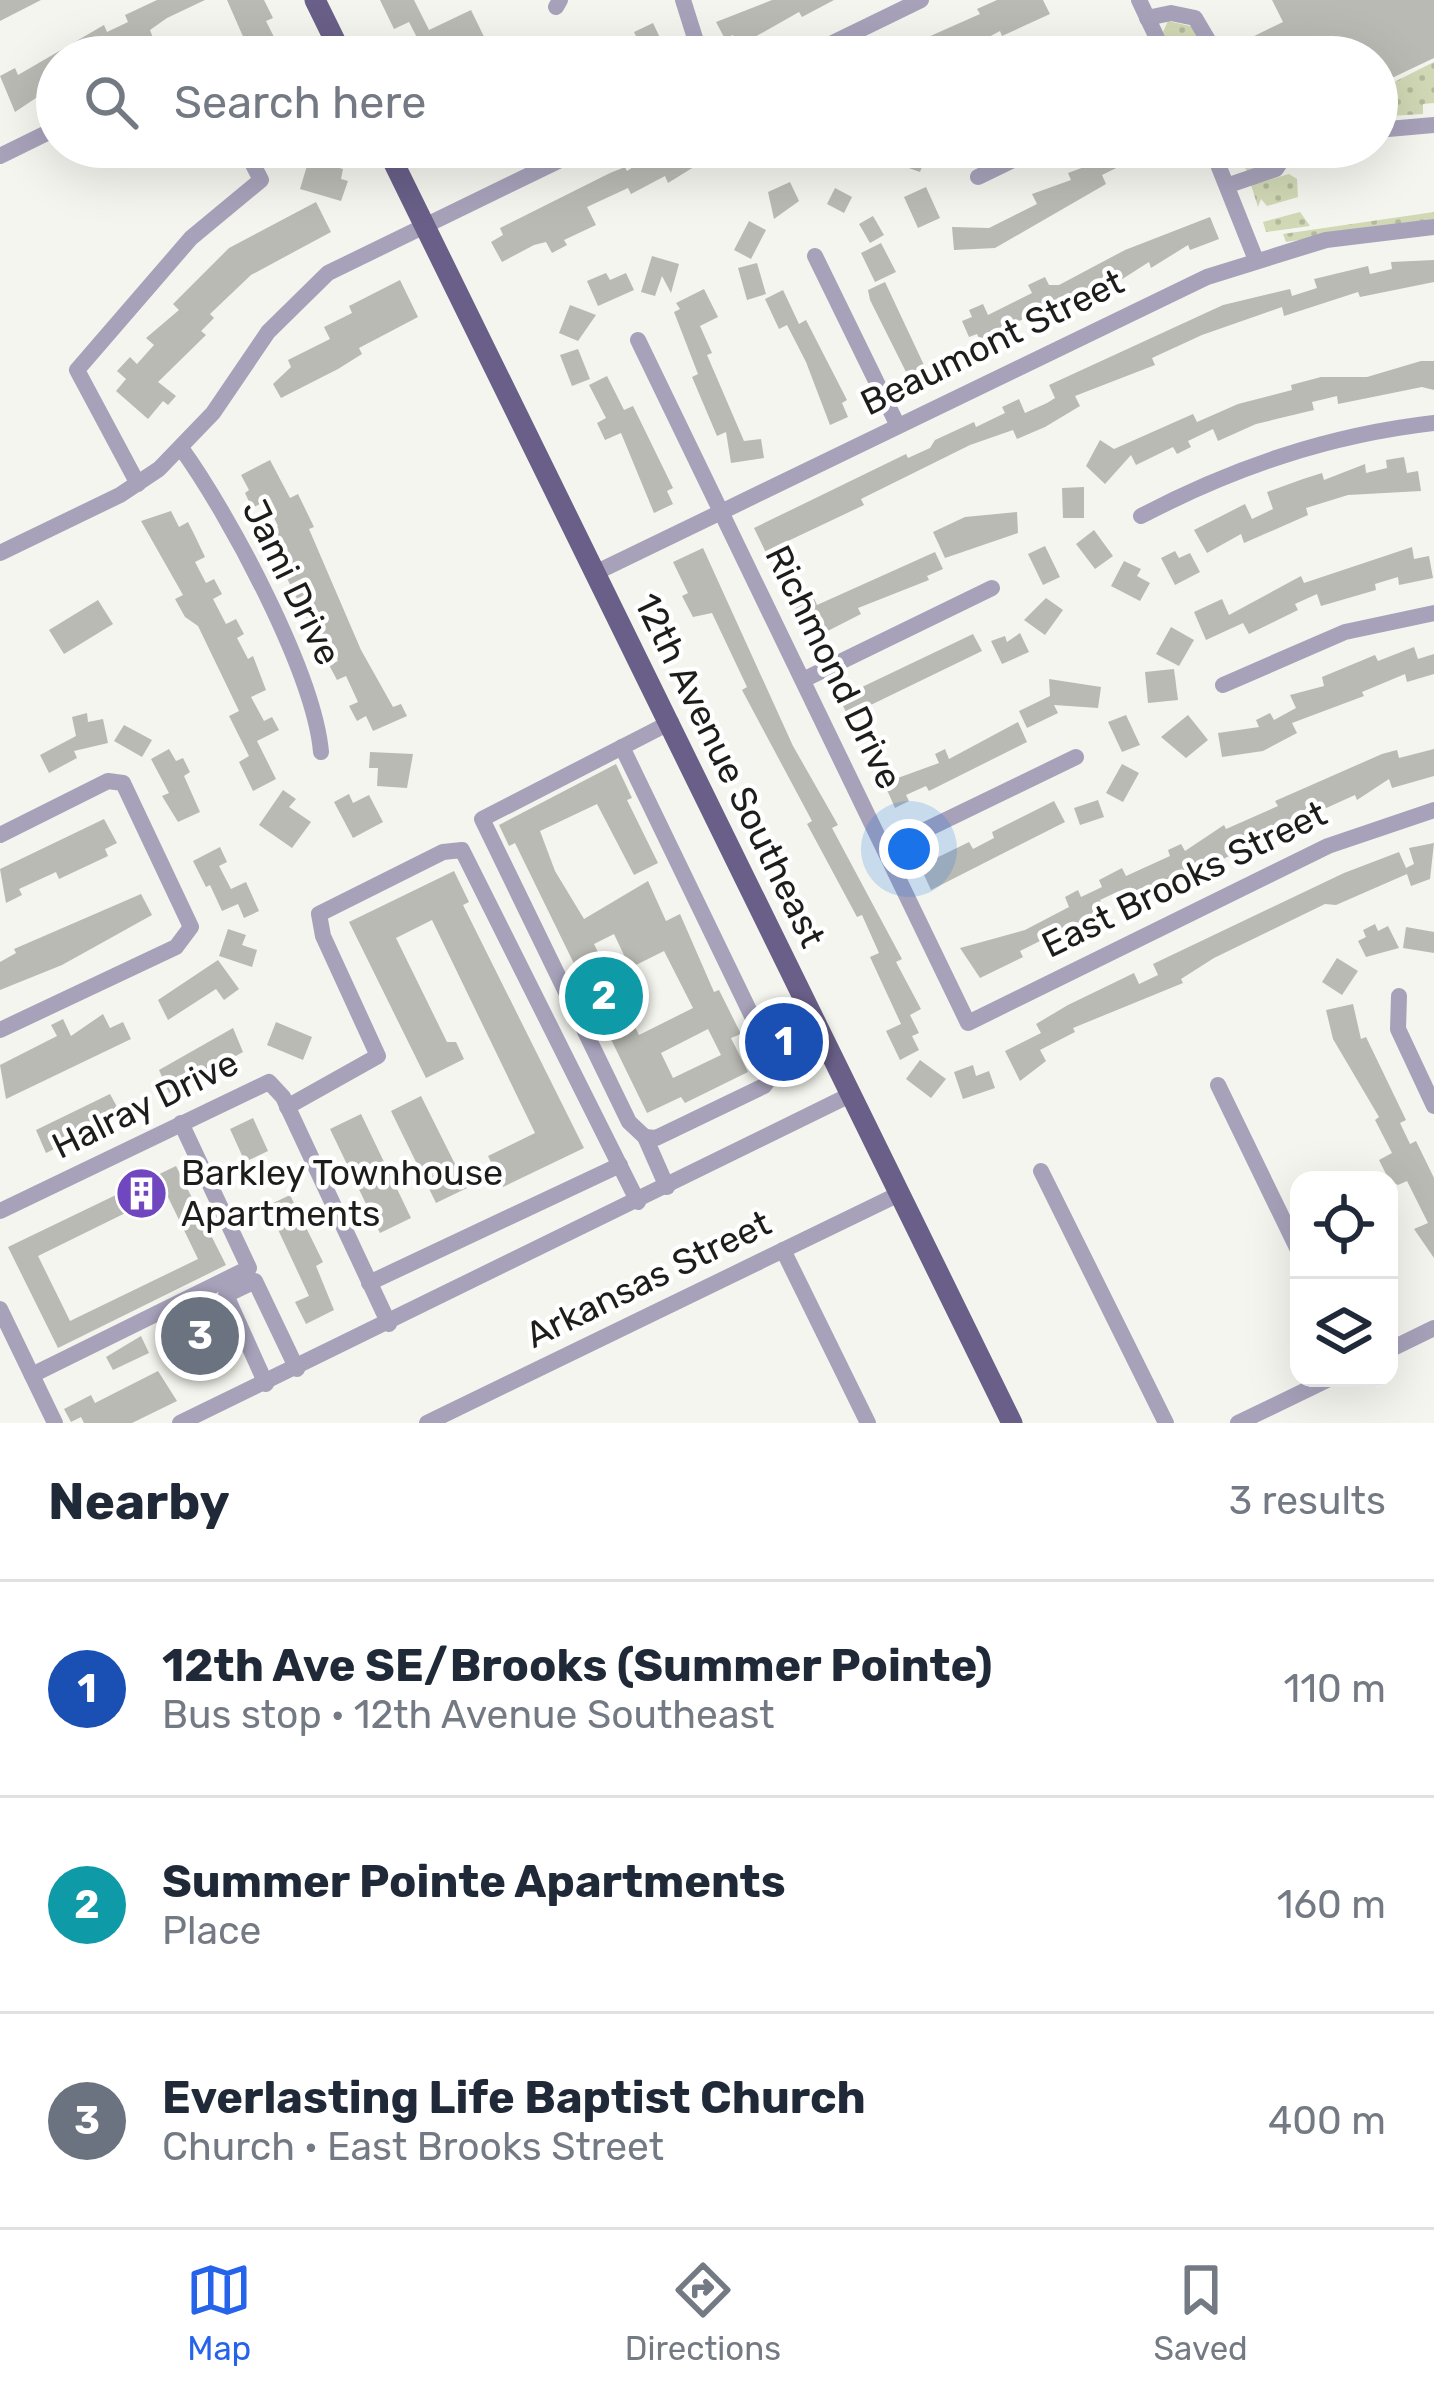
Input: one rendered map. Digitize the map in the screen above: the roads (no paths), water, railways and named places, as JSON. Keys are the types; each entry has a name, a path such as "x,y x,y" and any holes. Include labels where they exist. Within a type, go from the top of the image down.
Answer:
{"main road":[{"path":"315,0 333,36"},
{"name":"12th Avenue Southeast","path":"396,168 1012,1423"}],"street":[{"path":"683,0 694,36"},
{"path":"847,36 921,0"},
{"path":"1143,9 1196,18 1206,36"},
{"path":"1398,128 1434,125"},
{"path":"2,150 36,136"},
{"path":"138,484 76,370 191,238 261,180 255,168"},
{"path":"0,553 138,484 213,413 268,332 307,291 356,256 544,168"},
{"path":"978,178 998,168"},
{"path":"1222,168 1256,260"},
{"path":"1229,184 1277,168"},
{"name":"Beaumont Street","path":"597,572 1135,310 1256,260 1366,233 1434,227"},
{"path":"815,256 897,424"},
{"name":"Richmond Drive","path":"638,340 968,1023"},
{"path":"1141,516 1288,451 1434,423"},
{"name":"Jami Drive","path":"181,448 228,522 318,710 321,752"},
{"path":"803,680 992,589"},
{"path":"1223,685 1345,632 1434,613"},
{"path":"667,1187 645,1137 629,1122 482,819 671,722"},
{"path":"622,747 777,1068"},
{"path":"886,849 1076,757"},
{"path":"0,835 108,781 123,783 191,928 176,947 0,1030"},
{"name":"East Brooks Street","path":"968,1023 1328,845 1434,810"},
{"path":"286,1106 378,1056 323,936 320,914 454,849 468,855 638,1202"},
{"path":"1399,996 1398,1029 1434,1106"},
{"path":"645,1137 656,1138 764,1086 777,1068 828,1046"},
{"name":"Halray Drive","path":"0,1211 264,1082 275,1084 389,1324"},
{"path":"1218,1085 1290,1233"},
{"path":"180,1423 852,1094"},
{"path":"32,1375 249,1268 181,1123"},
{"path":"370,1283 620,1165"},
{"path":"1041,1172 1166,1423"},
{"name":"Arkansas Street","path":"427,1423 899,1194"},
{"path":"783,1250 861,1421"},
{"path":"266,1384 226,1295 255,1281 297,1369"},
{"path":"0,1310 55,1423"},
{"path":"1398,1346 1434,1328"},
{"path":"1238,1423 1312,1387"}],"place":[{"name":"Summer Pointe Apartments","path":"604,996"},
{"name":"12th Ave SE/Brooks (Summer Pointe)","path":"784,1042"},
{"name":"Barkley Townhouse Apartments","path":"142,1193"},
{"name":"Everlasting Life Baptist Church","path":"200,1336"}]}
